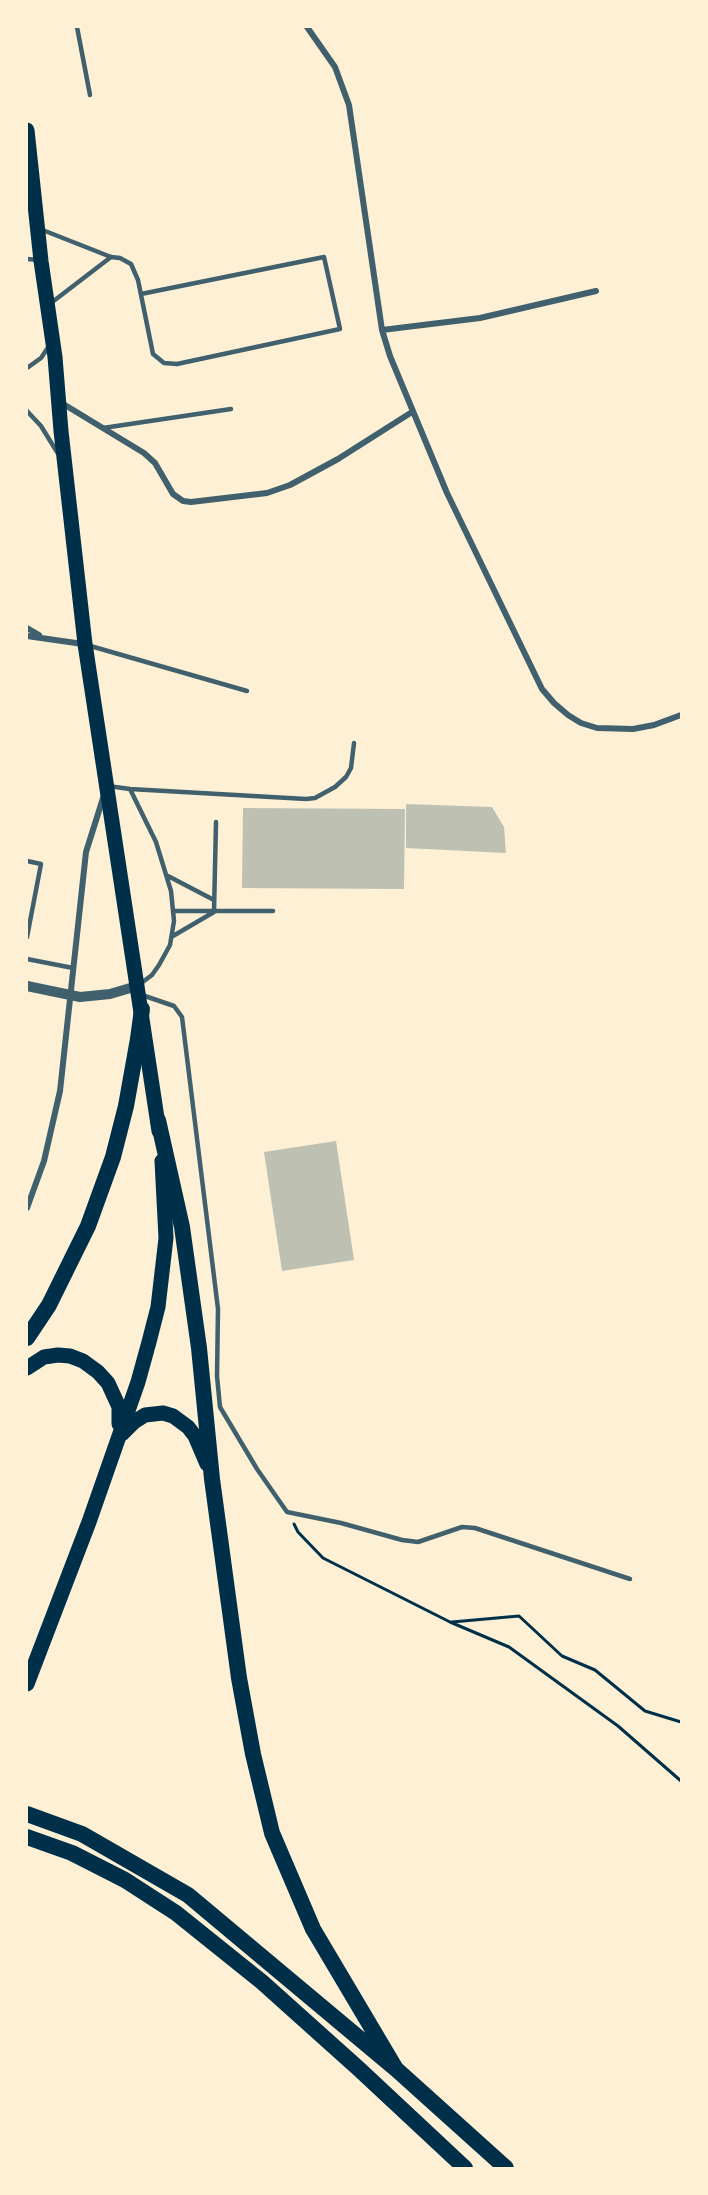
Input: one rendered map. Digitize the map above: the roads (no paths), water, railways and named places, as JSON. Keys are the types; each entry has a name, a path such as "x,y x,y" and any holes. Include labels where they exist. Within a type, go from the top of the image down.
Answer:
{"highway":[{"path":"27,1338 49,1305 88,1226 113,1157 126,1106 138,1039 139,997"},
{"path":"158,1120 182,1227 213,1409 212,1479 239,1678 253,1754 272,1833 313,1929 396,2069"},
{"path":"27,1814 82,1834 188,1895 396,2069 506,2168"},
{"path":"27,1837 72,1852 125,1880 176,1913 262,1982 465,2168"}],"main road":[{"path":"27,130 28,165 38,228 34,260 48,305 85,644 158,1120 166,1238 158,1307 138,1382 89,1522 27,1684"},
{"path":"27,1368 44,1357 58,1355 70,1356 83,1361 98,1371 108,1383 119,1407 118,1439"},
{"path":"118,1439 134,1422 145,1415 163,1413 172,1416 188,1427 195,1436 201,1446 212,1479"}],"street":[{"path":"307,27 335,67 349,105 382,330 390,356 447,493 542,689 554,703 581,723 597,728 633,729 654,725 681,715"},
{"path":"382,330 480,318 596,291"},
{"path":"58,401 150,458 177,498 183,501 200,502 267,494 290,485 338,459 412,412"},
{"path":"27,628 45,638"},
{"path":"27,636 85,644"},
{"path":"27,1208 44,1161 60,1092 86,852 107,786"},
{"path":"27,986 71,996 110,994 139,997"}],"lane":[{"path":"77,27 90,94"},
{"path":"38,228 131,264 141,294 153,354 160,361 170,365 340,329 324,256 141,294"},
{"path":"48,305 111,257"},
{"path":"27,368 41,358 52,338"},
{"path":"100,428 231,409"},
{"path":"27,411 41,426 66,464"},
{"path":"85,644 247,691"},
{"path":"107,786 315,798 335,787 346,777 352,763 354,743"},
{"path":"130,789 156,842 168,876 174,911 173,936 159,965 139,997 174,1006 182,1017 218,1309 217,1376 213,1409 287,1512 341,1523 380,1536 418,1542 462,1527 475,1528 630,1579"},
{"path":"214,912 216,822"},
{"path":"27,861 41,864 27,937"},
{"path":"168,876 214,900"},
{"path":"174,911 273,911"},
{"path":"173,936 214,912"},
{"path":"27,959 73,968"}]}
